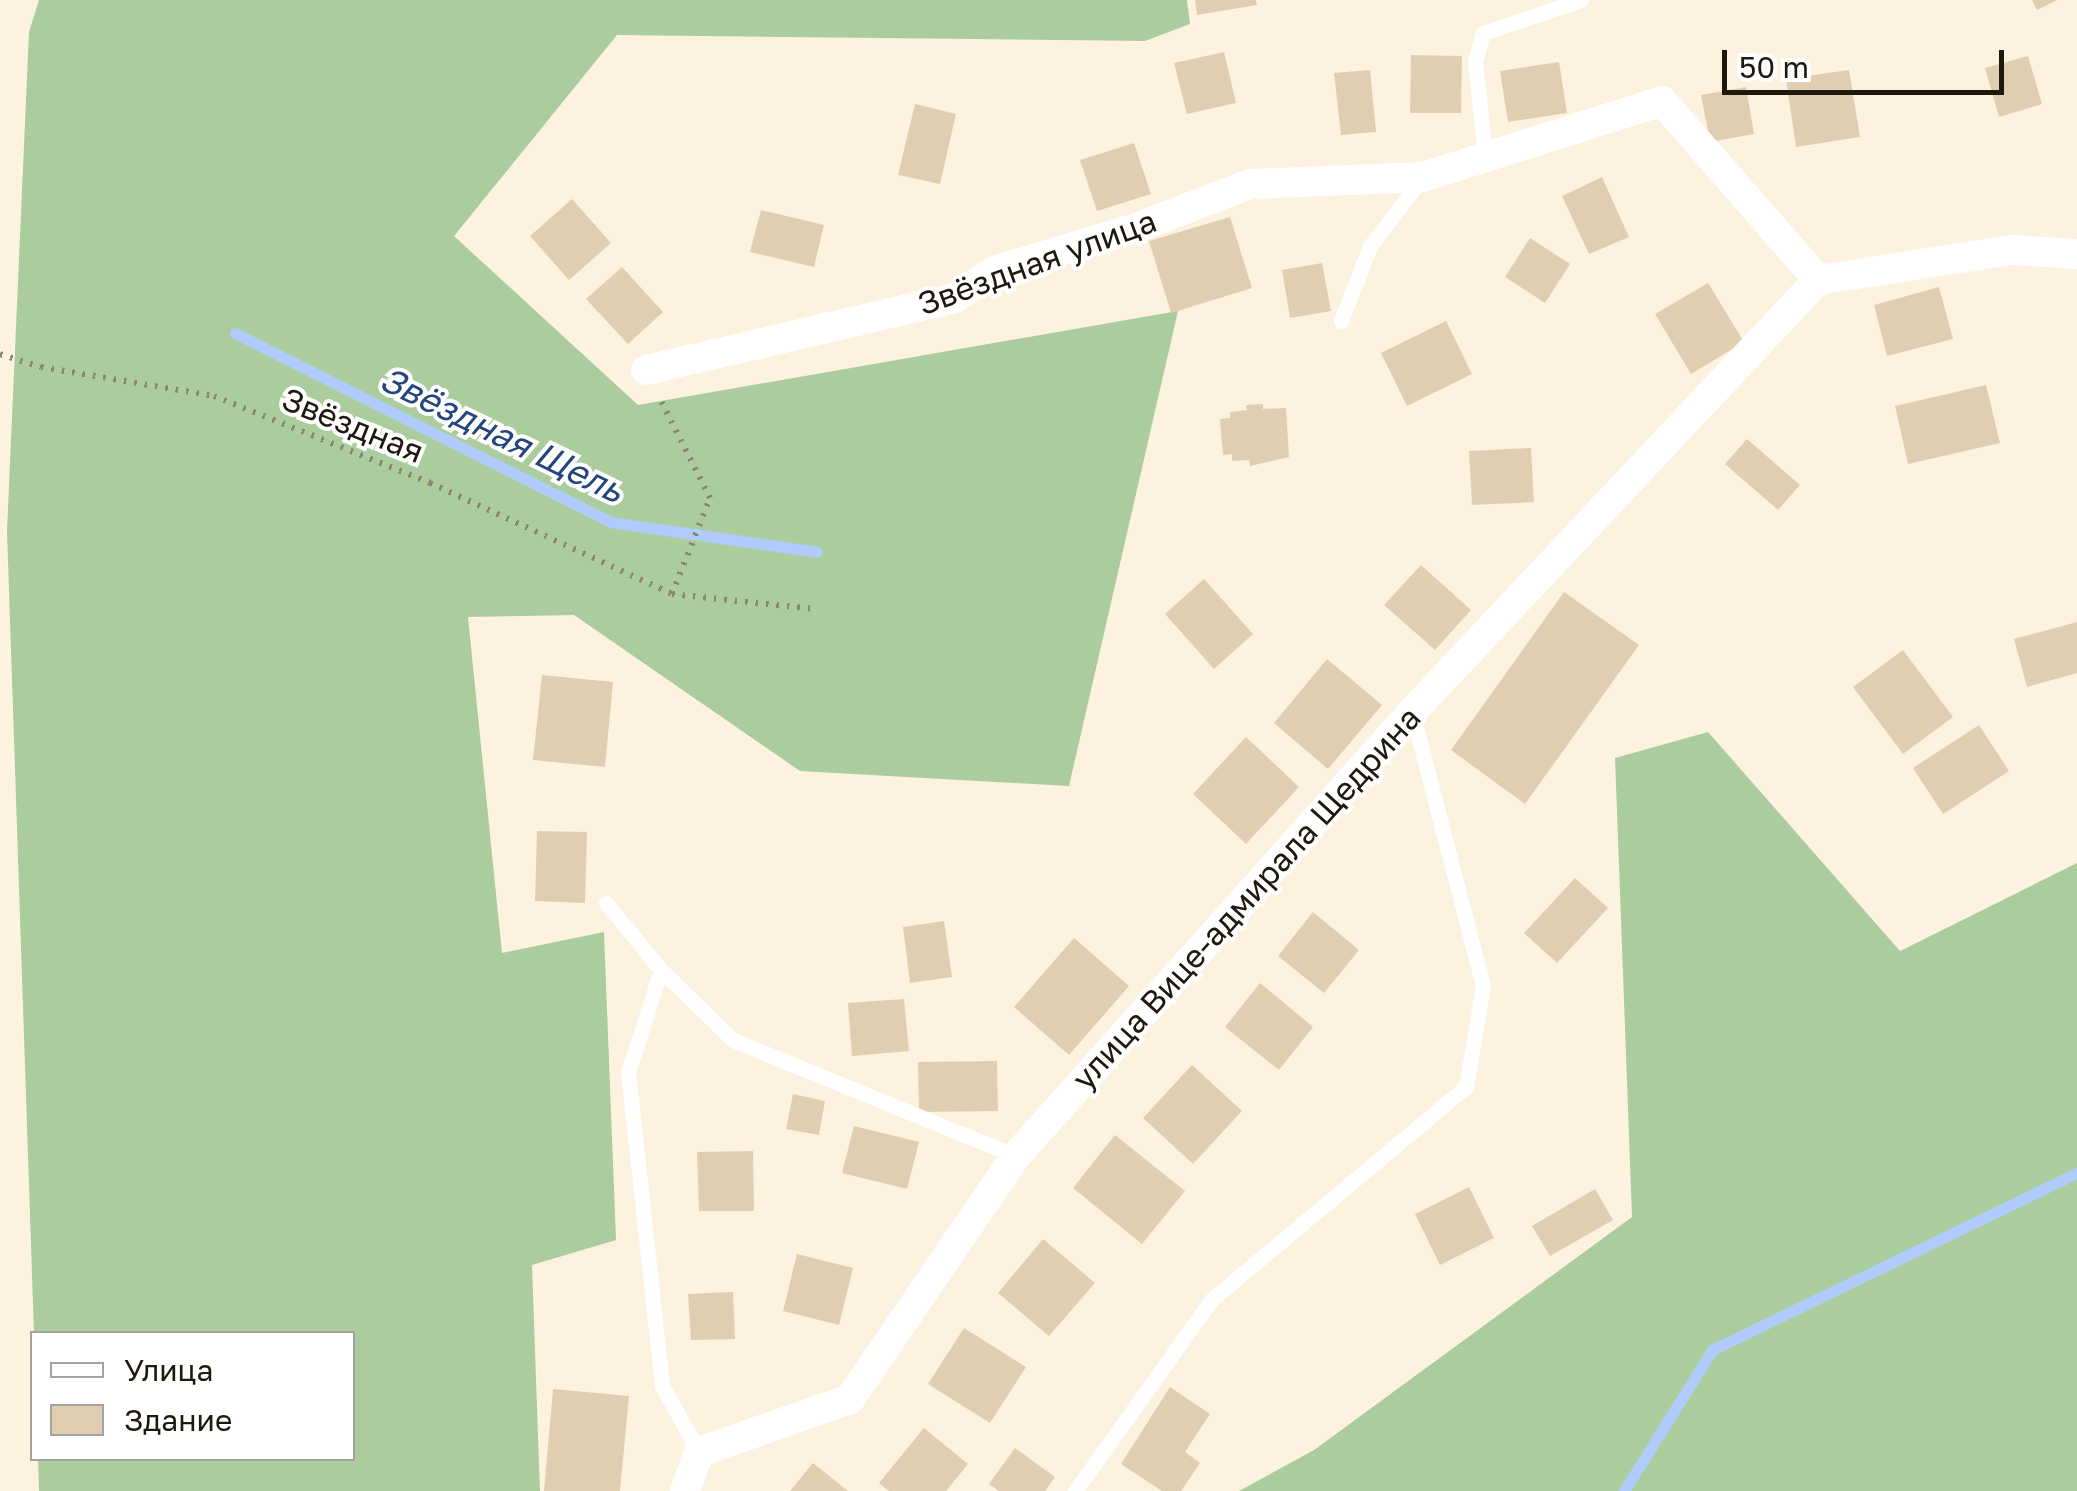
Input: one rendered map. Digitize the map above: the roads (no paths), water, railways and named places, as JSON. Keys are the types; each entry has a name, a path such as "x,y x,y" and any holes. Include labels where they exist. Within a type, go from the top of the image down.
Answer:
{"street":[{"name":"Звёздная улица","path":"646,370 955,298 994,271 1136,228 1250,184 1422,177 1662,101 1818,280"},
{"path":"1818,280 2012,250 2077,254"},
{"name":"улица Вице-адмирала Щедрина","path":"699,1452 850,1399 1016,1156 1412,712 1818,280"},
{"path":"684,1491 699,1452"}],"lane":[{"path":"1485,154 1474,62 1483,33 1580,0"},
{"path":"1341,321 1370,246 1422,177"},
{"path":"1075,1491 1211,1300 1466,1087 1484,986 1412,712"},
{"path":"606,903 661,970 733,1040 1016,1156"},
{"path":"661,970 628,1072 662,1386 699,1452"}],"waterway":[{"name":"Звёздная Щель","path":"235,333 610,522 817,552"},
{"path":"1624,1491 1712,1350 2077,1173"}]}
